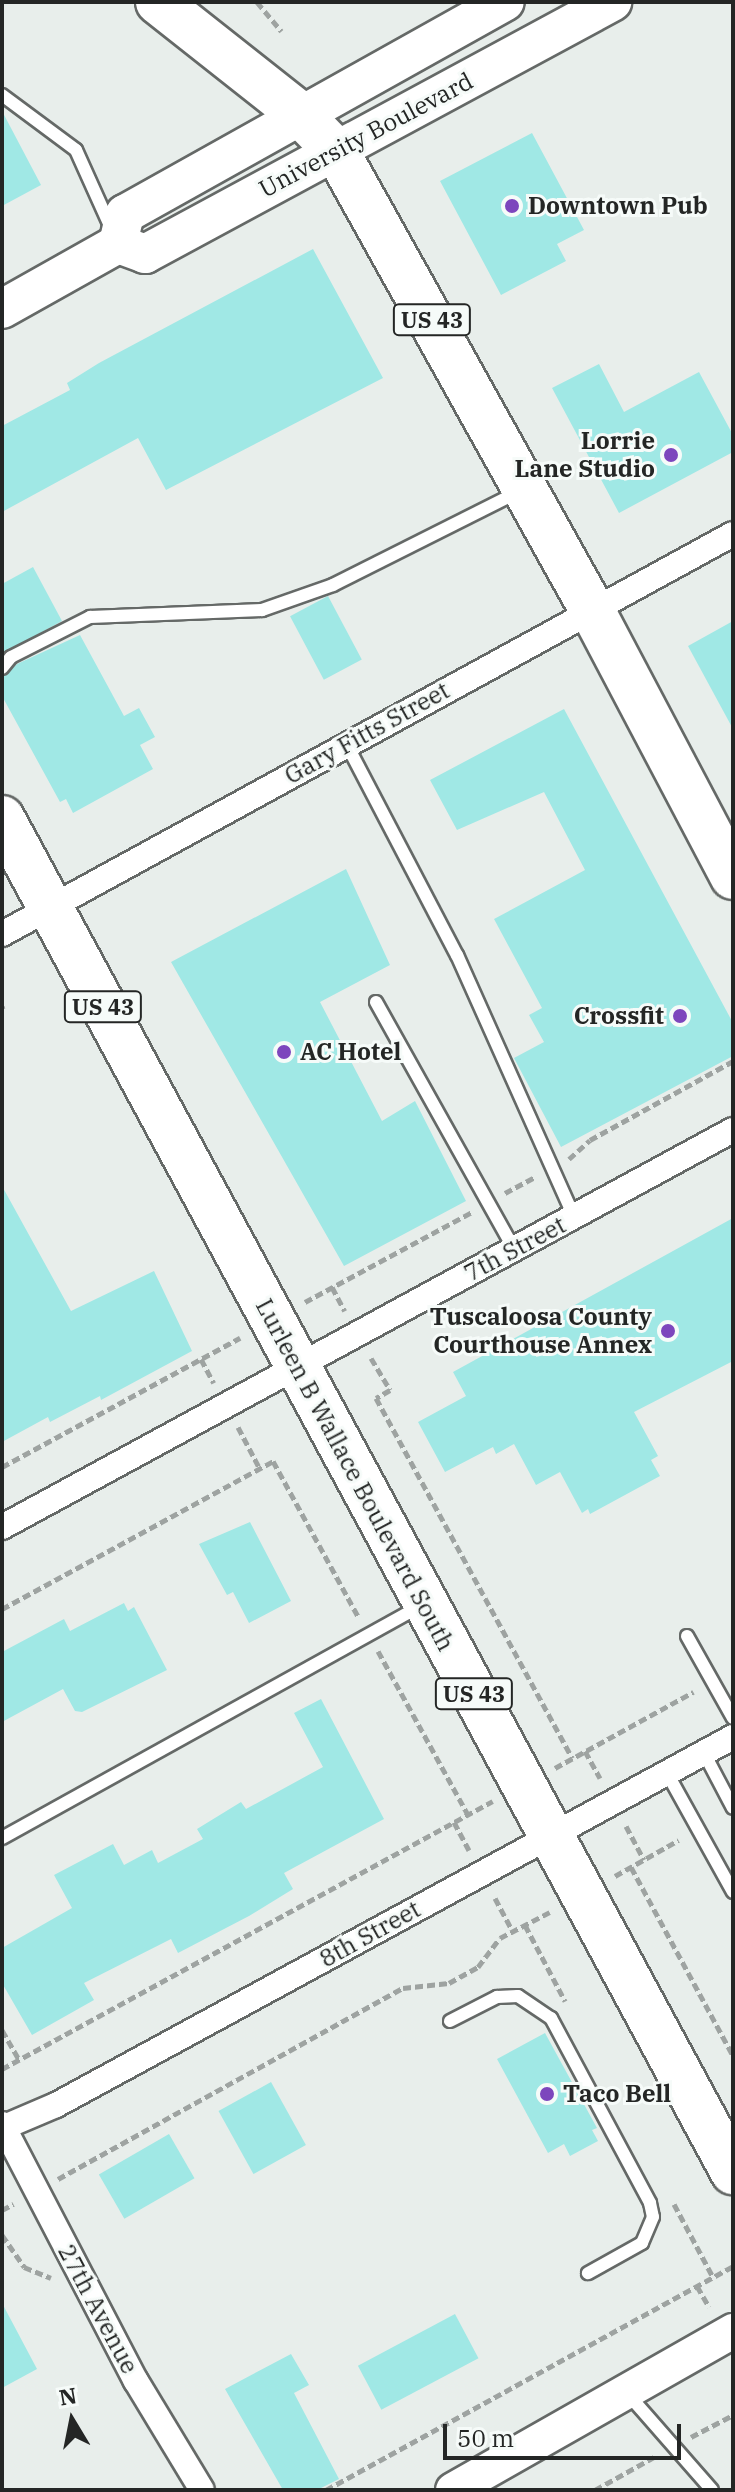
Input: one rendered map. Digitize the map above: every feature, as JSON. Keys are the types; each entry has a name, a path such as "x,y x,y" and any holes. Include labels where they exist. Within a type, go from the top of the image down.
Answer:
{"highway":[{"name":"US 43","path":"158,2 300,114 337,152 591,608 733,877"},
{"name":"Lurleen B Wallace Boulevard South","path":"2,818 733,2172"}],"main road":[{"name":"University Boulevard","path":"505,2 125,214 118,244 145,254 612,2"},
{"path":"2,309 118,244"},
{"path":"453,2490 733,2331"}],"street":[{"name":"Gary Fitts Street","path":"2,934 591,608 733,534"},
{"name":"7th Street","path":"2,1527 733,1130"},
{"name":"8th Street","path":"3,2133 733,1737"},
{"name":"27th Avenue","path":"3,2133 136,2381 202,2490"}],"lane":[{"path":"2,95 76,150 118,244"},
{"path":"2,668 11,657 90,617 262,610 333,585 525,489"},
{"path":"347,745 457,955 549,1169 574,1217"},
{"path":"376,1002 514,1249"},
{"path":"2,1838 424,1604"},
{"path":"687,1636 733,1718"},
{"path":"704,1753 733,1808"},
{"path":"667,1773 733,1892"},
{"path":"450,2021 497,1997 518,1996 551,2018 650,2203 653,2217 651,2230 642,2243 588,2273"},
{"path":"627,2393 712,2490"}],"path":[{"path":"257,2 281,31"},
{"path":"2,1467 549,1169 590,1140 733,1061"},
{"path":"332,1287 390,1390 376,1398 572,1758"},
{"path":"2,1609 273,1461"},
{"path":"2,2069 713,1682"},
{"path":"53,2182 403,1988 449,1983 478,1967 500,1938 631,1867 733,2056"},
{"path":"2,2030 19,2060"},
{"path":"2,2210 15,2203"},
{"path":"2,2235 24,2267 52,2278 59,2291"},
{"path":"326,2490 733,2266"}],"building":[{"path":"2,111 41,185 2,206"},
{"name":"Downtown Pub","path":"532,133 584,230 557,244 566,261 501,295 440,181"},
{"path":"313,249 383,378 166,490 138,438 2,512 2,426 70,390 67,383 99,363"},
{"path":"599,364 624,412 699,372 733,435 733,452 619,513 552,388"},
{"path":"33,567 62,621 2,654 2,584"},
{"path":"328,596 362,660 324,680 290,616"},
{"path":"733,621 733,729 688,646"},
{"path":"80,635 124,716 139,708 155,737 140,745 153,769 73,813 66,799 60,802 2,696 2,677 17,664"},
{"path":"564,709 733,1023 733,1056 561,1147 514,1058 544,1042 529,1015 542,1008 494,919 585,870 544,792 457,830 430,780"},
{"name":"AC Hotel","path":"346,869 390,965 320,1002 382,1121 415,1101 466,1201 344,1266 171,962"},
{"path":"2,1186 71,1311 154,1271 192,1351 101,1400 100,1396 50,1422 48,1417 2,1442"},
{"path":"733,1218 733,1361 634,1412 658,1456 651,1460 660,1476 590,1514 588,1509 582,1513 560,1472 536,1485 514,1444 496,1454 493,1447 445,1472 418,1422 466,1396 453,1372"},
{"path":"250,1522 291,1601 249,1623 233,1592 227,1595 199,1544"},
{"path":"124,1603 128,1611 134,1607 167,1670 82,1712 75,1711 63,1689 2,1722 2,1652 64,1619 70,1631"},
{"path":"321,1699 384,1819 284,1873 293,1889 249,1916 178,1953 171,1939 84,1983 94,2000 32,2035 2,1983 2,1948 72,1908 54,1875 113,1844 124,1865 152,1850 158,1863 203,1839 197,1829 241,1802 246,1809 323,1767 294,1713"},
{"name":"Taco Bell","path":"545,2033 597,2128 592,2130 598,2141 570,2156 564,2144 548,2153 497,2059"},
{"path":"271,2082 306,2145 253,2174 219,2111"},
{"path":"169,2134 194,2178 124,2219 99,2174"},
{"path":"2,2303 37,2369 2,2388"},
{"path":"455,2314 478,2358 381,2410 358,2366"},
{"path":"291,2354 309,2385 294,2393 339,2479 317,2490 283,2490 225,2389"}],"place":[{"name":"Downtown Pub","path":"512,206"},
{"name":"Lorrie Lane Studio","path":"671,455"},
{"name":"Crossfit","path":"680,1016"},
{"name":"AC Hotel","path":"284,1052"},
{"name":"Tuscaloosa County Courthouse Annex","path":"668,1331"},
{"name":"Taco Bell","path":"547,2094"}]}
